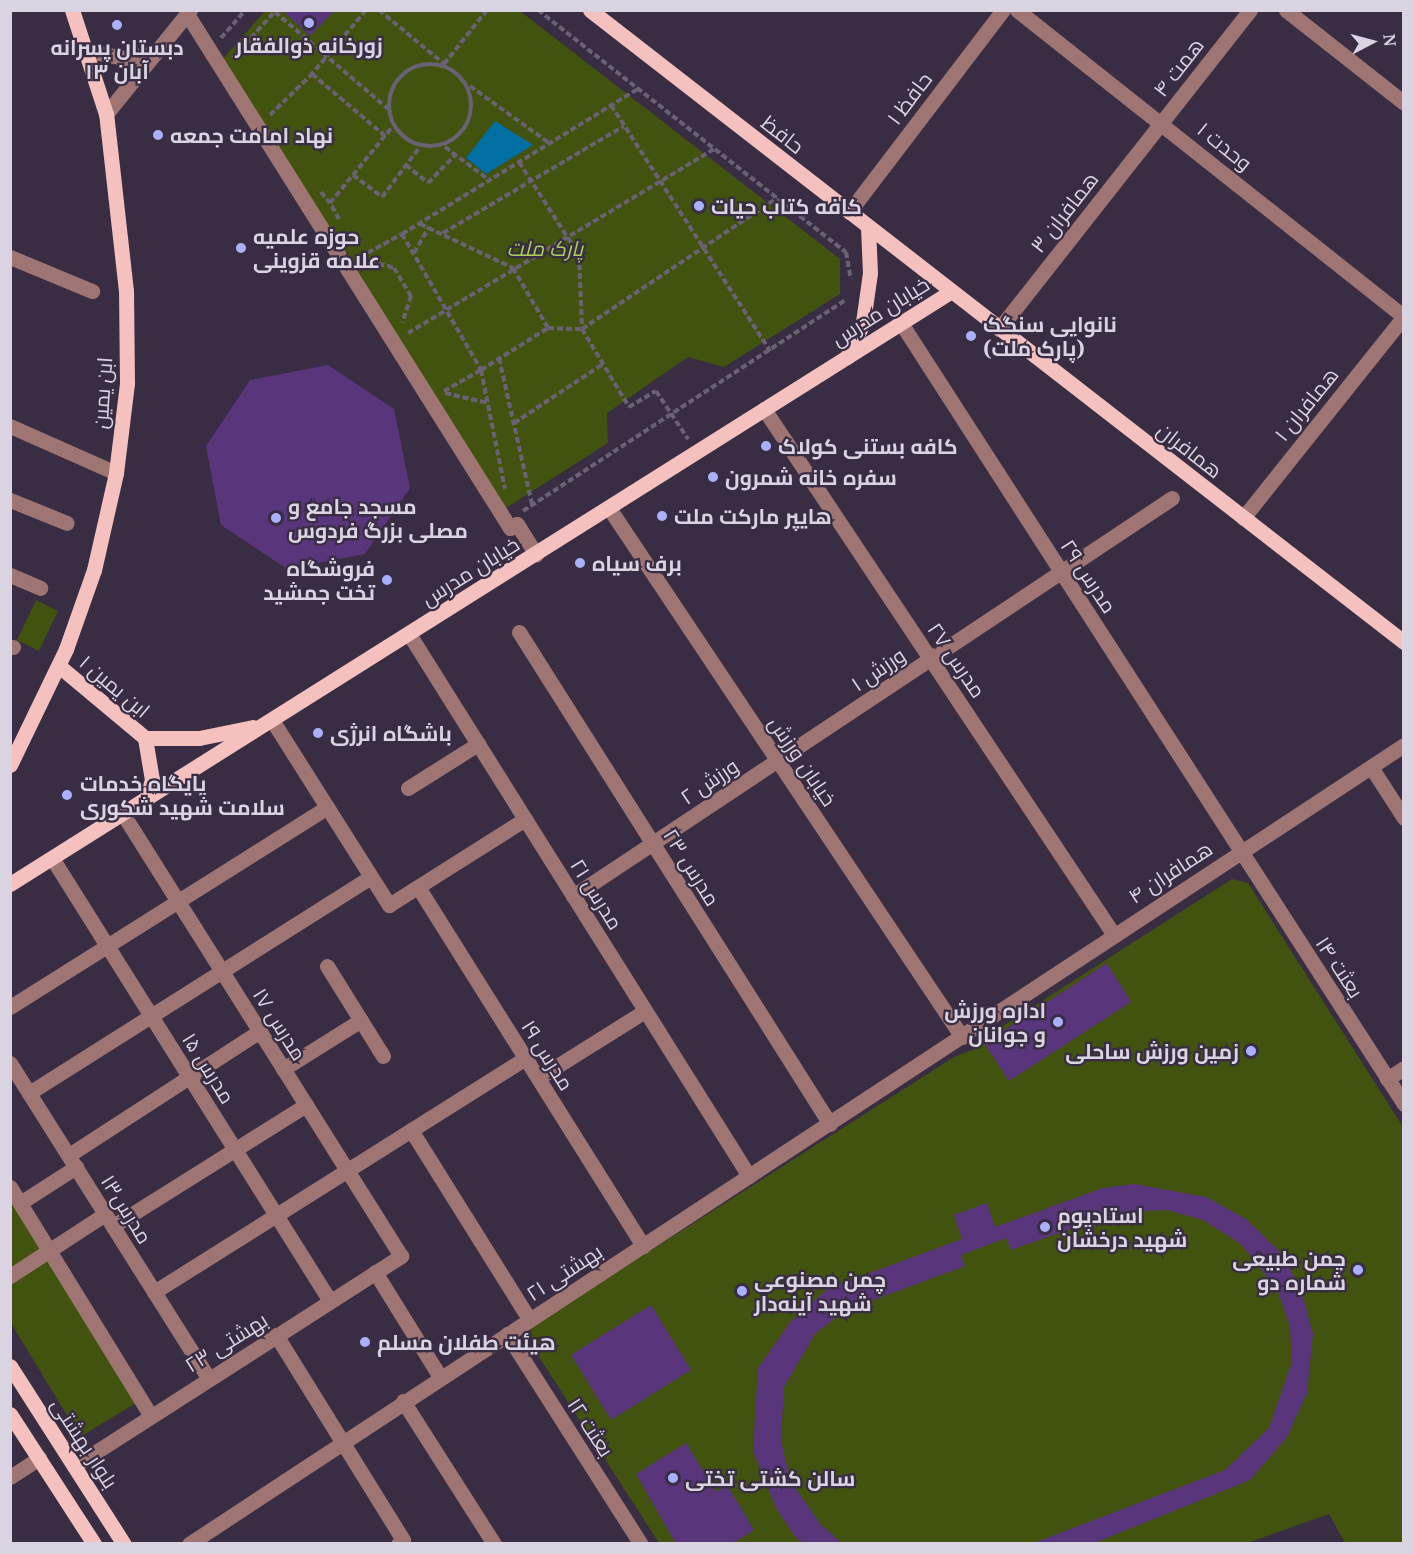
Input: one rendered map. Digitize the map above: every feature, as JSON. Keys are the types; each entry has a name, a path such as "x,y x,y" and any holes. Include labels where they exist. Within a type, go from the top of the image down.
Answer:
{"main road":[{"name":"ابن یمین","path":"10,765 59,666 93,570 116,472 127,383 126,291 106,114 88,51 72,10"},
{"name":"حافظ","path":"590,10 950,292"},
{"path":"847,357 863,322 870,273 868,227"},
{"name":"خیابان مدرس","path":"10,884 950,292"},
{"name":"همافران","path":"950,292 1404,642"},
{"name":"ابن یمین ۱","path":"59,666 145,738"},
{"path":"146,800 152,780 145,738 220,736 272,720"},
{"name":"بلوار بهشتی","path":"10,1366 124,1544"},
{"path":"10,1414 94,1544"}],"street":[{"name":"حافظ ۱","path":"849,212 1003,10"},
{"name":"وحدت ۱","path":"1017,10 1162,122 1403,317"},
{"name":"همت ۴","path":"1162,122 1250,10"},
{"path":"1286,10 1404,103"},
{"path":"106,114 189,12 210,50 510,528 518,524 536,554"},
{"path":"88,51 123,58 156,53"},
{"name":"همافران ۳","path":"999,329 1162,122"},
{"path":"10,257 92,291"},
{"name":"همافران ۱","path":"1242,518 1403,317"},
{"name":"مدرس ۲۹","path":"901,323 1240,852"},
{"name":"مدرس ۲۷","path":"764,409 1114,934"},
{"path":"12,432 116,472"},
{"name":"ورزش ۱","path":"778,761 1172,498"},
{"path":"10,500 67,523"},
{"name":"خیابان ورزش","path":"609,508 962,1037"},
{"path":"10,575 40,588"},
{"name":"مدرس ۲۳","path":"519,632 830,1124"},
{"name":"مدرس ۲۱","path":"409,634 749,1176"},
{"path":"272,720 388,905 525,819"},
{"path":"408,788 478,744"},
{"name":"همافران ۴","path":"962,1037 1114,934 1404,745"},
{"name":"ورزش ۲","path":"573,896 778,761"},
{"path":"1371,767 1404,818"},
{"path":"10,1007 327,807"},
{"name":"مدرس ۱۷","path":"123,814 401,1256"},
{"name":"بعثت ۱۴","path":"1240,852 1404,1104"},
{"name":"مدرس ۱۵","path":"52,858 330,1301"},
{"path":"29,1093 371,877"},
{"name":"مدرس ۱۹","path":"418,886 643,1246"},
{"path":"327,966 383,1056"},
{"path":"538,1078 645,1011"},
{"path":"283,1069 361,1020"},
{"path":"20,1203 72,1161 189,1077 260,1031"},
{"name":"بهشتی ۲۱","path":"189,1544 403,1401 962,1037"},
{"path":"154,1292 525,1058"},
{"name":"مدرس۱۳","path":"10,1063 208,1378"},
{"path":"1387,1079 1404,1068"},
{"path":"10,1276 49,1250 109,1220 235,1150 306,1105"},
{"path":"411,1130 529,1319"},
{"path":"10,1187 151,1416"},
{"name":"بهشتی ۲۳","path":"74,1466 401,1256"},
{"path":"375,1272 440,1377"},
{"name":"بعثت ۱۲","path":"507,1334 641,1544"},
{"path":"276,1335 401,1542"},
{"path":"403,1401 494,1544"},
{"path":"10,1477 39,1458"}],"path":[{"path":"210,50 245,10"},
{"path":"268,118 312,74 366,10"},
{"path":"379,10 470,86 550,143"},
{"path":"444,64 487,10"},
{"path":"518,515 847,301 851,279 846,252 538,10"},
{"path":"238,69 232,59 275,11 389,110"},
{"path":"444,64 415,63 386,99 393,126 419,148 445,147 489,180"},
{"path":"312,74 385,136"},
{"path":"445,147 474,111 470,86"},
{"path":"361,259 638,89"},
{"path":"611,105 770,351"},
{"path":"262,108 275,127"},
{"path":"330,204 393,126"},
{"path":"443,233 530,179 624,126"},
{"path":"353,175 382,197 419,148"},
{"path":"408,333 714,149"},
{"path":"406,165 428,183 455,155"},
{"path":"519,162 579,255 582,329 629,407 656,391 697,452"},
{"path":"316,184 345,231"},
{"path":"445,392 548,328 582,329 777,198"},
{"path":"419,223 513,268 548,328"},
{"path":"413,253 429,227"},
{"path":"402,234 481,370 507,501"},
{"path":"356,249 361,259 394,268 411,296 402,324 414,343"},
{"path":"499,358 532,505"},
{"path":"514,423 603,364"},
{"path":"439,382 445,392 488,403"}],"green space":[{"name":"پارک ملت","path":"265,11 520,11 840,259 840,294 724,367 688,357 607,413 608,443 506,508 222,60"},
{"path":"36,600 58,611 39,651 17,640"},
{"name":"استادیوم شهید درخشان","path":"1232,879 1248,883 1403,1127 1403,1543 1345,1543 1329,1514 1247,1543 659,1543 532,1346 531,1327 954,1057 980,1047 981,1040"},
{"path":"11,1197 136,1403 80,1437 11,1323"}],"water":[{"path":"495,121 533,145 486,174 466,158"}],"building":[{"name":"زورخانه ذوالفقار","path":"282,10 335,10 310,36"},
{"path":"328,365 394,409 410,488 365,554 287,569 221,525 206,446 250,380"},
{"name":"اداره ورزش و جوانان","path":"1107,963 1131,1002 1009,1081 984,1043"},
{"path":"1134,1184 1206,1197 1246,1219 1278,1250 1300,1286 1313,1334 1307,1393 1287,1437 1250,1480 1092,1544 1031,1544 1225,1470 1269,1428 1292,1362 1290,1327 1278,1291 1241,1244 1203,1220 1167,1210 1119,1212 1011,1250 1006,1238 961,1255 965,1266 844,1311 815,1334 784,1387 781,1441 790,1480 821,1525 843,1544 804,1544 796,1538 776,1508 753,1451 758,1368 791,1321 829,1288 962,1239 954,1215 987,1203 995,1227 1103,1188"},
{"path":"651,1305 691,1370 611,1420 571,1355"},
{"path":"686,1443 716,1492 727,1485 754,1530 732,1544 676,1544 636,1474"}],"place":[{"name":"زورخانه ذوالفقار","path":"309,23"},
{"name":"دبستان پسرانه ۱۳ آبان","path":"117,25"},
{"name":"نهاد امامت جمعه","path":"158,135"},
{"name":"کافه کتاب حیات","path":"699,206"},
{"name":"حوزه علمیه علامه قزوینی","path":"241,248"},
{"name":"نانوایی سنگک (پارک ملت)","path":"971,336"},
{"name":"کافه بستنی کولاک","path":"766,446"},
{"name":"سفره خانه شمرون","path":"713,477"},
{"name":"هایپر مارکت ملت","path":"662,516"},
{"name":"مسجد جامع و مصلی بزرگ فردوس","path":"276,518"},
{"name":"برف سیاه","path":"580,563"},
{"name":"فروشگاه تخت جمشید","path":"387,580"},
{"name":"باشگاه انرژی","path":"318,733"},
{"name":"پایگاه خدمات سلامت شهید شکوری","path":"67,795"},
{"name":"اداره ورزش و جوانان","path":"1058,1022"},
{"name":"زمین ورزش ساحلی","path":"1251,1051"},
{"name":"استادیوم شهید درخشان","path":"1045,1227"},
{"name":"چمن طبیعی شماره دو","path":"1358,1270"},
{"name":"چمن مصنوعی شهید آینه‌دار","path":"742,1291"},
{"name":"هيئت طفلان مسلم","path":"365,1342"},
{"name":"سالن کشتی تختی","path":"673,1478"}]}
